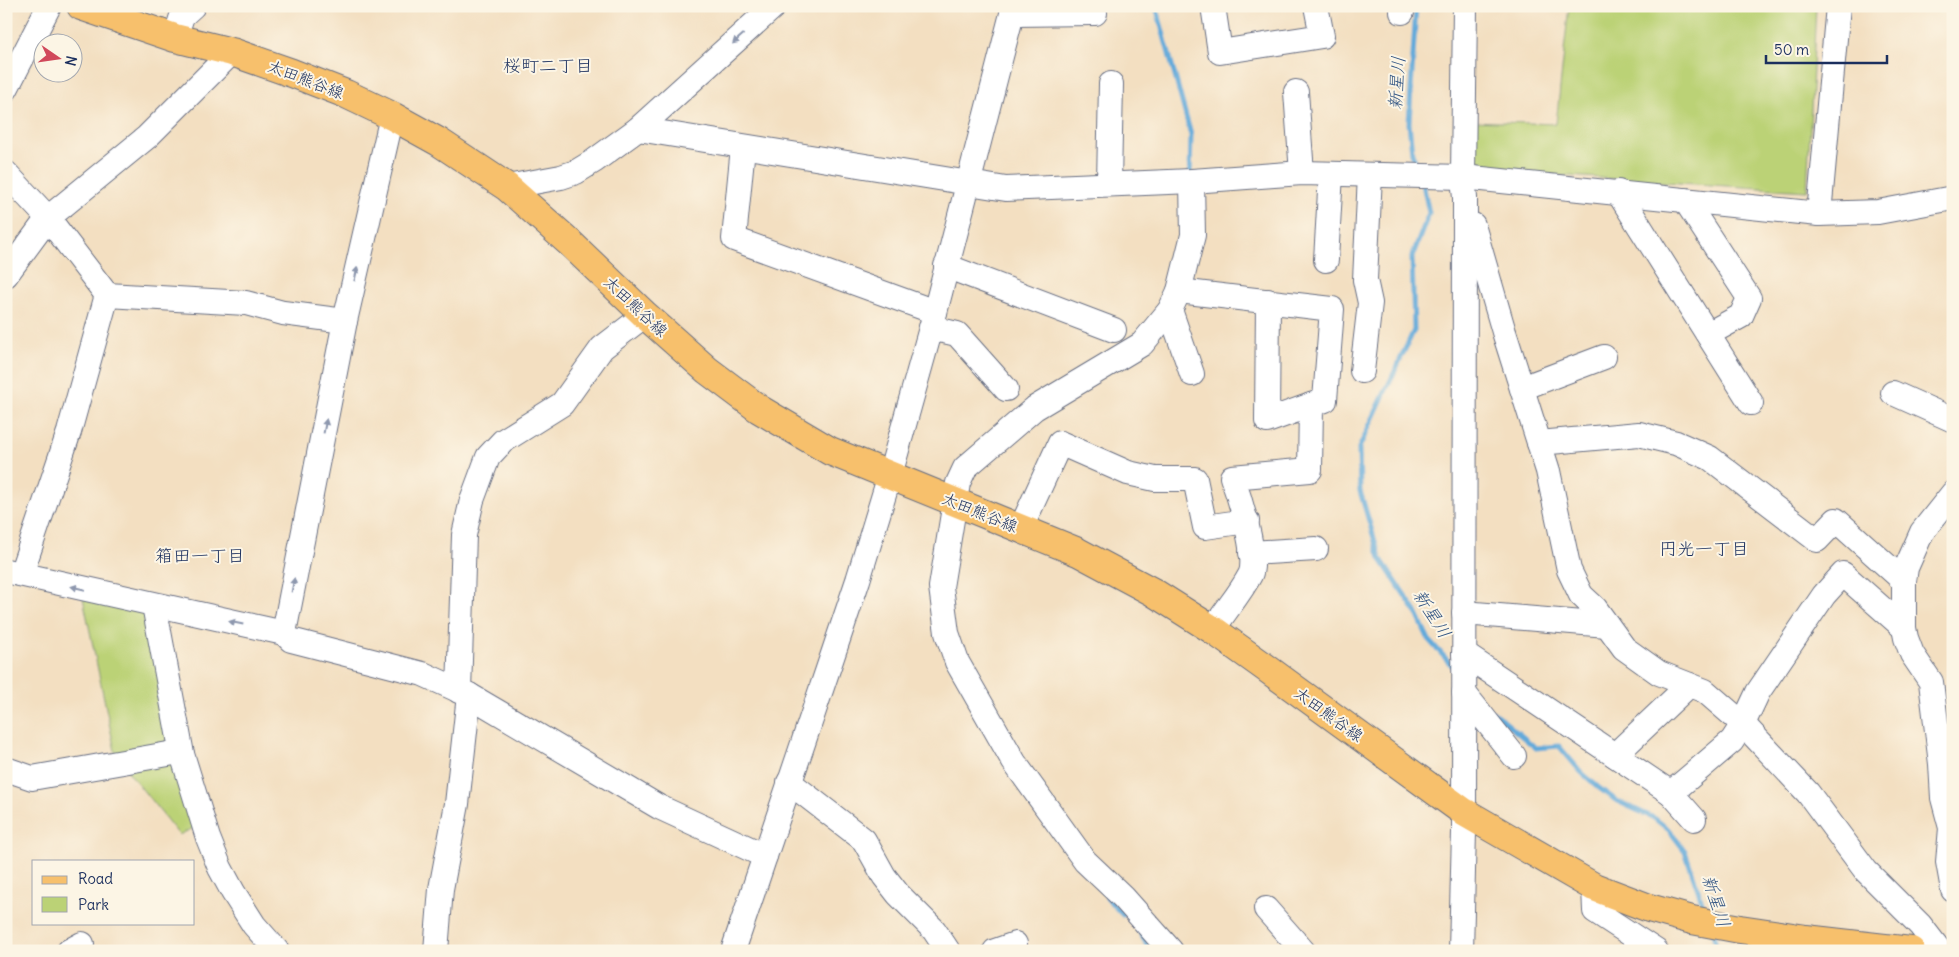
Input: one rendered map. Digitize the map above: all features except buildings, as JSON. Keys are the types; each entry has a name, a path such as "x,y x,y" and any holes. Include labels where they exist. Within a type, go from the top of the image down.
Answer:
{"main road":[{"name":"太田熊谷線","path":"81,6 176,38 232,52 346,94 392,116 454,151 507,187 707,370 759,410 830,451 1021,528 1114,570 1153,592 1213,630 1464,812 1594,887 1648,908 1731,928 1911,951"}],"street":[{"path":"6,89 49,6"},
{"path":"176,38 182,16 193,6"},
{"path":"507,187 552,179 576,172 638,130 774,6"},
{"path":"1213,6 1220,52 1322,36 1316,6"},
{"path":"1462,950 1464,812 1465,6"},
{"path":"1819,214 1838,6"},
{"path":"738,950 765,856 858,580 890,475 933,320 1013,10 1095,13"},
{"path":"6,275 48,218 147,137 232,52"},
{"path":"1109,183 1111,84"},
{"path":"1296,92 1302,173"},
{"path":"284,633 345,321 392,116"},
{"path":"638,130 1006,189 1109,183 1192,181 1302,173 1370,175 1464,188 1618,192 1819,214 1878,212 1953,198"},
{"path":"743,147 734,239 933,320 957,334 1006,389"},
{"path":"6,173 48,218 107,295 246,303 283,313 345,321"},
{"path":"1326,260 1331,174"},
{"path":"1362,371 1370,303 1365,280 1370,175"},
{"path":"1171,951 1124,897 1085,861 1014,762 957,662 946,634 941,587 948,498 965,468 1035,408 1142,344 1174,301 1193,236 1192,181"},
{"path":"1464,188 1548,471 1569,570 1581,595 1595,608 1624,648 1659,673 1705,691 1743,724 1808,793 1866,872 1920,925 1940,951"},
{"path":"1618,192 1751,403"},
{"path":"1685,200 1749,298 1741,316 1708,334"},
{"path":"946,266 1114,330"},
{"path":"107,295 69,432 13,573 284,633 291,640 423,674 464,693 659,807 765,856"},
{"path":"1174,301 1268,301 1332,308 1325,400 1267,421 1268,301"},
{"path":"1174,301 1192,374"},
{"path":"436,951 441,889 457,804 464,693 464,535 472,500 488,457 503,442 562,404 602,348 645,315"},
{"path":"1522,388 1604,357"},
{"path":"1893,393 1953,420"},
{"path":"1213,630 1252,574 1247,521 1232,477 1310,470 1311,405"},
{"path":"1539,443 1639,434 1676,443 1710,458 1738,477 1817,540 1836,520 1904,581"},
{"path":"1021,528 1060,443 1128,473 1155,479 1195,479 1206,527 1247,521"},
{"path":"1953,494 1922,532 1906,568 1904,581 1904,628 1912,654 1931,682 1944,722 1941,764 1943,798 1950,828 1948,862 1953,890"},
{"path":"1251,553 1316,549"},
{"path":"1671,793 1732,741 1743,724 1758,692 1824,595 1842,574 1904,628"},
{"path":"154,605 182,754 208,838 220,868 233,892 254,924 277,951"},
{"path":"1464,613 1607,625"},
{"path":"1464,659 1671,793 1694,819"},
{"path":"1615,755 1688,685"},
{"path":"1464,693 1514,756"},
{"path":"6,769 32,778 174,752 182,754"},
{"path":"789,782 864,840 898,894 934,930 948,951"},
{"path":"1594,887 1595,911 1656,951"},
{"path":"1266,909 1303,951"}],"green space":[{"path":"1569,6 1816,6 1807,191 1473,170 1470,121 1556,124"},
{"path":"83,598 149,612 173,742 116,756"},
{"path":"173,759 200,825 179,835 126,769"}],"waterway":[{"path":"1156,6 1191,135 1190,174"},
{"name":"新星川","path":"1415,161 1412,153 1409,123 1416,6"},
{"name":"新星川","path":"1423,184 1429,213 1412,257 1414,330 1359,448 1360,491 1380,558 1416,612 1429,640 1457,671"},
{"path":"1163,299 1172,271"},
{"name":"新星川","path":"1494,713 1536,748 1559,746 1581,772 1599,788 1617,801 1654,818 1669,830 1685,851 1706,914"},
{"path":"1107,898 1123,915"},
{"name":"新星川","path":"1712,931 1718,951"},
{"path":"1140,932 1150,951"}],"district":[{"name":"桜町二丁目","path":"548,66"},
{"name":"円光一丁目","path":"1704,549"},
{"name":"箱田一丁目","path":"200,556"}]}
